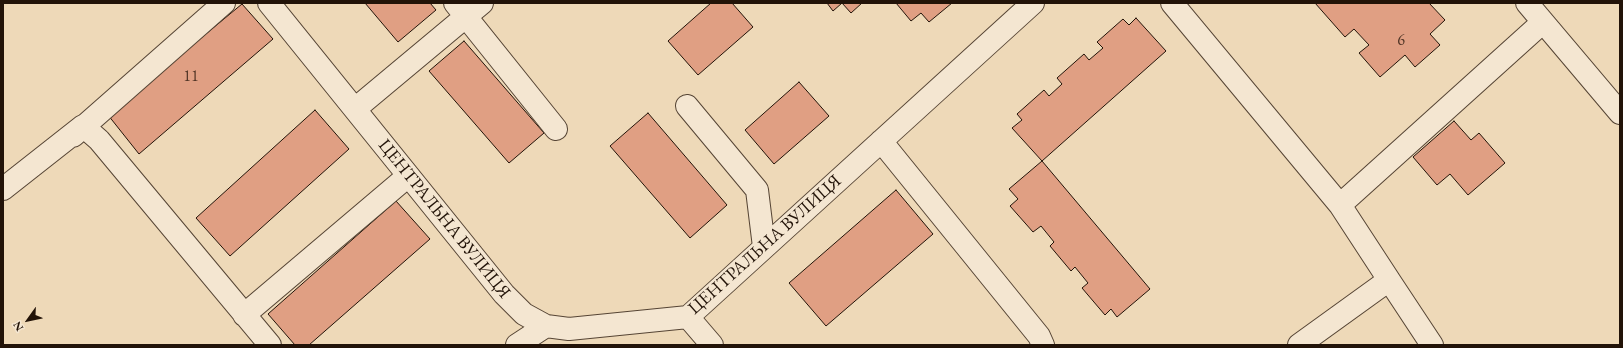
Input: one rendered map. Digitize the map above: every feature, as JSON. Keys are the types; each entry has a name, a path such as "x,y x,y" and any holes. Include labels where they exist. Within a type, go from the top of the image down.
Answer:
{"street":[{"path":"3,189 83,126 224,3"},
{"name":"ЦЕНТРАЛЬНА ВУЛИЦЯ","path":"270,3 504,294 524,314 546,326 569,328 688,317 1033,3"},
{"path":"1172,3 1340,205 1432,345"},
{"path":"1527,3 1620,113"},
{"path":"355,109 468,8 556,130"},
{"path":"1340,205 1543,22"},
{"path":"687,106 757,190 764,247"},
{"path":"83,126 99,140 270,345"},
{"path":"881,141 1039,336 1043,345"},
{"path":"244,315 408,176"},
{"path":"1299,345 1389,280"},
{"path":"688,317 712,345"},
{"path":"517,345 546,326"}],"building":[{"path":"365,3 430,3 436,10 398,42"},
{"path":"711,3 732,3 753,27 698,75 668,41"},
{"path":"827,3 842,3 833,11"},
{"path":"842,3 862,3 851,13"},
{"path":"896,3 952,3 929,22 921,13 911,21"},
{"path":"1315,3 1429,3 1445,20 1430,34 1440,45 1415,67 1405,55 1380,77 1359,53 1369,45 1354,29 1345,37"},
{"path":"242,4 273,39 139,154 108,115"},
{"path":"1136,18 1166,51 1042,161 1012,128 1022,120 1017,114 1044,90 1049,96 1062,84 1057,78 1084,54 1089,60 1103,48 1097,42 1123,19 1129,25"},
{"path":"464,41 544,133 509,163 429,71"},
{"path":"799,82 829,116 774,164 745,130"},
{"path":"315,110 349,149 230,256 196,218"},
{"path":"648,113 727,205 690,238 610,146"},
{"path":"1454,121 1471,140 1479,133 1505,163 1468,195 1450,174 1437,185 1413,157"},
{"path":"1042,161 1150,289 1117,317 1111,309 1105,315 1082,288 1088,283 1075,267 1071,271 1050,246 1054,242 1041,226 1033,232 1010,206 1018,199 1009,189"},
{"path":"896,190 933,234 826,326 789,283"},
{"path":"396,201 430,239 309,345 295,345 268,314"}]}
